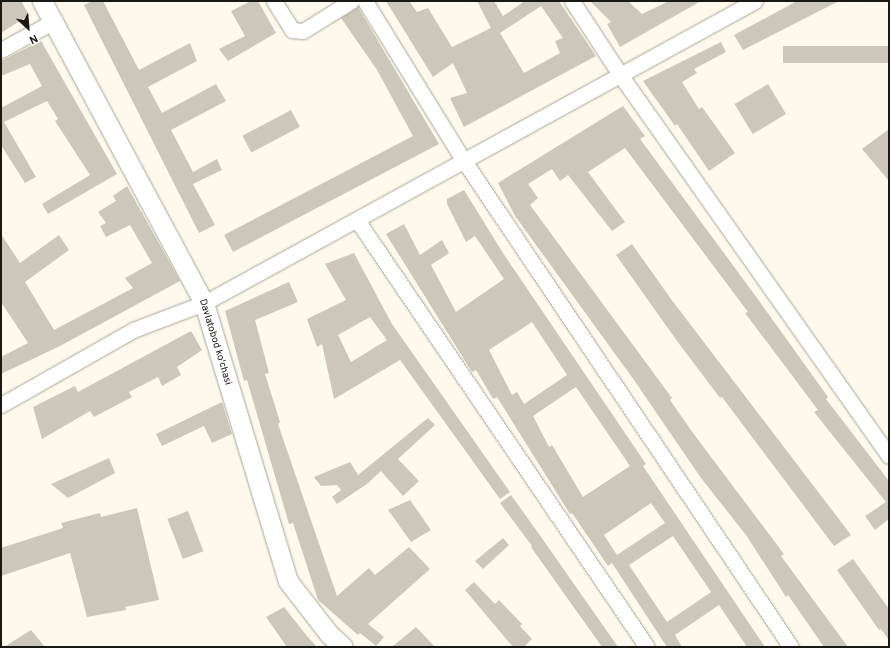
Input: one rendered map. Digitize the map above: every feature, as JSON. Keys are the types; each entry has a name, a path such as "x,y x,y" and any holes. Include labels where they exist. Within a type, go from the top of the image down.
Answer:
{"street":[{"name":"Davlatobod ko'chasi","path":"42,1 204,303 288,581 329,634 343,647"},
{"path":"274,1 292,30 303,31 351,1"},
{"path":"365,1 464,161 791,647"},
{"path":"572,1 621,76 889,456"},
{"path":"1,405 133,330 204,303 621,76 755,1"},
{"path":"1,50 54,21"},
{"path":"357,220 647,647"}],"building":[{"path":"1,1 21,1 29,15 1,33"},
{"path":"92,1 103,1 139,70 190,43 197,61 148,87 162,113 216,84 226,101 171,130 193,172 217,159 222,170 193,184 215,225 199,233 84,5"},
{"path":"251,1 258,1 276,33 228,61 219,49 245,36 231,11"},
{"path":"386,1 409,1 417,12 428,8 452,47 491,28 477,1 494,1 503,16 525,1 559,1 596,56 464,127 450,98 467,93 453,63 433,77","holes":["541,6 563,38 555,41 560,53 524,73 500,33"]},
{"path":"590,1 628,1 642,14 669,1 701,1 620,47 607,24 611,22"},
{"path":"797,1 839,1 743,50 734,35"},
{"path":"358,7 439,144 233,252 224,235 413,136 377,70 341,18"},
{"path":"41,41 117,174 48,214 42,204 90,175 55,121 58,119 47,101 4,122 36,177 25,183 1,145 1,108 42,86 30,64 1,76 1,61"},
{"path":"721,42 726,52 694,69 697,73 682,82 699,109 702,107 735,153 709,171 677,124 675,126 643,81"},
{"path":"783,46 889,46 889,63 783,63"},
{"path":"768,84 786,114 753,134 735,104"},
{"path":"623,106 645,136 640,139 828,397 826,399 889,481 889,519 875,530 865,516 886,502 814,412 818,410 745,313 748,312 625,148 588,172 625,222 612,231 568,175 560,181 552,169 528,184 538,198 530,205 672,398 670,400 693,433 784,554 781,556 848,647 824,647 788,595 786,597 746,535 701,478 634,380 515,216 498,183"},
{"path":"291,110 300,127 251,153 242,136"},
{"path":"889,129 889,181 862,149"},
{"path":"127,186 180,281 60,346 1,374 1,357 28,343 1,302 1,234 20,263 59,235 69,250 25,282 54,330 133,288 125,278 152,263 130,225 106,237 100,226 106,223 98,212 116,201 113,196"},
{"path":"464,190 503,253 646,464 643,466 765,647 747,647 719,605 675,635 682,647 667,647 612,563 608,566 572,513 570,514 497,397 493,399 476,370 472,372 386,234 404,224 420,255 442,240 449,253 431,265 456,312 504,279 475,236 466,242 447,204 447,199","holes":["532,322 567,375 524,404 517,392 512,395 489,350","576,387 630,466 583,497 552,445 549,447 533,416","651,503 665,523 617,555 604,535","673,536 711,592 667,622 629,565"]},
{"path":"632,244 671,299 851,535 834,546 722,397 720,398 677,341 616,255"},
{"path":"354,253 392,324 510,492 500,499 400,360 334,399 322,344 317,347 307,319 346,300 325,264","holes":["370,317 387,340 351,362 338,335"]},
{"path":"289,282 298,302 255,320 269,373 265,374 280,422 278,424 337,596 369,568 375,575 409,547 430,569 368,624 384,637 376,646 360,633 358,635 318,600 293,523 289,524 247,380 244,381 225,311"},
{"path":"191,331 202,350 177,367 181,375 162,386 158,377 129,392 132,397 94,417 90,411 42,439 33,407 75,386 78,392"},
{"path":"222,402 232,434 212,443 204,426 162,446 156,434"},
{"path":"428,418 435,425 398,459 419,481 403,496 381,471 367,484 337,504 332,497 341,490 337,485 321,486 314,477 350,462 358,475"},
{"path":"109,458 115,473 68,498 51,484"},
{"path":"511,495 618,647 602,647 531,547 532,546 500,503"},
{"path":"410,500 431,530 411,542 388,510"},
{"path":"137,508 159,600 125,607 126,610 87,617 70,553 1,576 1,548 63,528 61,523 100,513 101,517"},
{"path":"188,511 203,551 183,559 167,519"},
{"path":"503,538 509,545 483,569 475,561"},
{"path":"853,559 889,609 889,640 881,629 879,630 837,570"},
{"path":"474,582 495,604 499,600 522,624 520,626 532,639 524,647 513,647 465,590"},
{"path":"284,607 317,647 287,647 266,617"},
{"path":"416,627 435,647 392,647"},
{"path":"31,630 45,647 4,647"}]}
